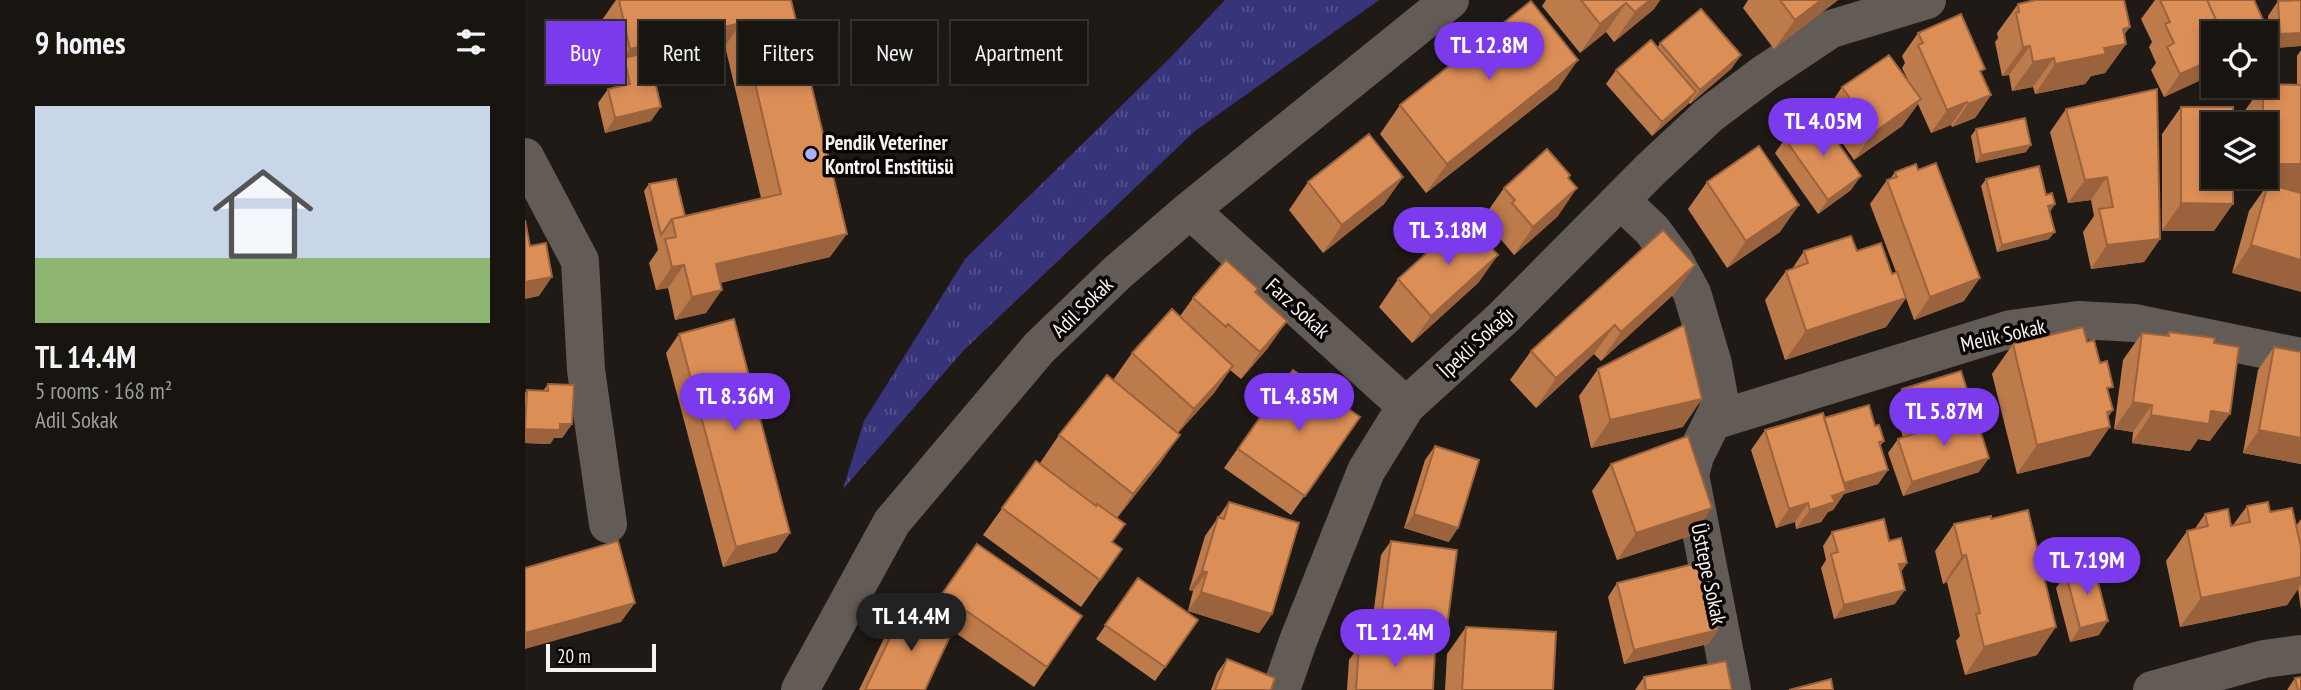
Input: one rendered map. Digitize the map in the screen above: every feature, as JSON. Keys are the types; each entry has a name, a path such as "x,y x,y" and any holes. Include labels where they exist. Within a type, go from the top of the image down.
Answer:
{"street":[{"name":"Adil Sokak","path":"800,690 892,522 1039,348 1118,272 1190,210 1450,0"},
{"name":"İpekli Sokağı","path":"1281,690 1366,471 1406,406 1504,317 1619,200 1709,115 1831,29 1927,0"},
{"path":"525,157 580,261 586,370 608,524"},
{"name":"Üsttepe Sokak","path":"1619,200 1653,230 1674,260 1692,293 1711,354 1719,397 1718,410 1695,456 1690,475 1733,690"},
{"name":"Farz Sokak","path":"1190,210 1406,406"},
{"name":"Melik Sokak","path":"1713,421 2011,329 2078,320 2135,323 2301,357"},
{"path":"2152,690 2264,660 2301,654"}],"green space":[{"path":"1225,0 1379,0 1195,131 964,350 843,489 864,421 965,259 1170,58"}],"building":[{"path":"619,0 791,0 796,21 738,21 738,24 724,27 724,21 639,21 639,47 630,49"},
{"path":"1581,0 1650,0 1635,12 1626,3 1600,24"},
{"path":"1780,0 1821,0 1795,20"},
{"path":"2036,0 2124,0 2130,27 2123,29 2126,44 2104,48 2106,54 2055,64 2054,58 2033,62 2030,46 2023,47 2016,13 2019,12 2018,4"},
{"path":"2160,0 2207,0 2217,21 2201,21 2201,65 2180,74 2167,47 2174,43 2165,24 2170,22"},
{"path":"2207,0 2254,0 2264,21 2217,21"},
{"path":"2301,0 2301,33 2280,34 2278,1"},
{"path":"1531,1 1578,60 1447,164 1400,105"},
{"path":"1701,9 1741,55 1700,90 1660,43"},
{"path":"1961,14 1985,69 1980,71 1991,95 1947,110 1918,45 1923,43 1918,33"},
{"path":"1651,40 1696,92 1662,122 1616,70"},
{"path":"639,54 639,84 656,84 661,107 615,118 608,89 630,84 625,58"},
{"path":"1889,55 1921,99 1873,133 1842,87"},
{"path":"755,84 811,84 847,234 716,264 722,290 692,297 684,265 672,267 665,239 676,237 672,219 781,194"},
{"path":"2278,84 2301,85 2301,164 2278,164 2278,112 2263,112 2263,98 2278,98"},
{"path":"2157,89 2160,239 2107,245 2099,209 2113,207 2107,177 2085,180 2066,109"},
{"path":"2181,107 2233,107 2233,112 2201,112 2201,189 2233,189 2233,204 2181,203"},
{"path":"1819,116 1861,176 1828,200 1785,139"},
{"path":"2025,118 2031,145 1981,155 1976,129"},
{"path":"1369,134 1403,177 1342,225 1308,182"},
{"path":"1759,146 1799,205 1746,241 1707,182"},
{"path":"1547,149 1570,175 1568,178 1577,188 1533,227 1512,203 1515,200 1504,188"},
{"path":"1936,163 1980,278 1930,297 1887,180 1897,177 1895,172 1916,164 1918,170"},
{"path":"2039,166 2046,195 2052,193 2055,204 2048,206 2055,232 2002,245 1986,179"},
{"path":"676,179 685,216 672,219 661,235 649,184"},
{"path":"2278,187 2301,193 2301,260 2251,245 2267,189 2278,189"},
{"path":"1465,218 1498,255 1431,316 1398,279"},
{"path":"525,220 530,246 546,243 552,277 525,282"},
{"path":"1663,230 1695,265 1621,332 1615,325 1556,378 1531,351"},
{"path":"1851,236 1857,251 1881,243 1892,274 1897,272 1906,298 1806,331 1786,271 1808,263 1804,251"},
{"path":"1226,260 1258,289 1255,292 1287,321 1260,352 1193,298"},
{"path":"1172,309 1233,366 1194,409 1132,353"},
{"path":"734,319 790,533 736,547 679,334"},
{"path":"1684,325 1702,399 1610,420 1598,369"},
{"path":"2083,327 2087,342 2094,340 2100,363 2107,361 2113,387 2107,388 2113,410 2107,412 2110,427 2037,445 2013,344"},
{"path":"2169,332 2215,338 2214,343 2239,347 2230,414 2211,411 2209,424 2151,415 2152,405 2133,402 2142,333 2169,336"},
{"path":"2274,347 2301,352 2301,438 2259,430"},
{"path":"1293,370 1360,417 1305,496 1238,449"},
{"path":"1961,371 1974,411 1915,430 1902,389"},
{"path":"1107,375 1180,435 1133,494 1059,435"},
{"path":"548,384 574,385 572,424 560,424 560,430 525,429 527,390 548,391"},
{"path":"1869,405 1875,426 1879,425 1884,441 1879,442 1888,470 1844,483 1824,418"},
{"path":"1823,413 1846,491 1832,496 1835,502 1810,510 1808,503 1789,509 1765,430"},
{"path":"1975,414 1989,458 1912,482 1898,439"},
{"path":"1688,436 1712,508 1636,533 1611,464"},
{"path":"1435,446 1479,460 1458,528 1414,514"},
{"path":"1036,461 1125,524 1112,542 1122,549 1100,580 1002,508"},
{"path":"1229,502 1299,523 1272,614 1201,592 1207,572 1202,571 1218,517 1224,519"},
{"path":"2268,502 2270,512 2292,508 2301,547 2301,577 2201,598 2187,531 2208,526 2205,514 2228,509 2231,526 2250,522 2247,506"},
{"path":"2028,510 2056,627 1984,647 1976,614 1980,613 1966,555 1962,556 1954,524"},
{"path":"1884,519 1889,541 1901,538 1907,563 1899,564 1905,590 1844,605 1831,554 1838,552 1832,532"},
{"path":"618,541 635,603 525,633 525,568"},
{"path":"1391,541 1457,550 1446,634 1380,625"},
{"path":"977,544 1082,616 1047,667 942,594"},
{"path":"1701,562 1718,630 1634,650 1617,583"},
{"path":"2094,567 2108,621 2080,628 2066,574"},
{"path":"1138,578 1198,620 1165,667 1105,625"},
{"path":"908,600 952,632 925,690 865,690"},
{"path":"1466,627 1556,632 1553,690 1462,690"},
{"path":"1359,646 1435,651 1433,690 1356,690"},
{"path":"1227,659 1275,678 1271,690 1215,690"},
{"path":"1726,661 1732,690 1646,690 1644,677"},
{"path":"2301,677 2301,690 2298,690 2295,678"},
{"path":"1831,679 1833,690 1789,690"}],"place":[{"name":"Pendik Veteriner Kontrol Enstitüsü","path":"811,154"}]}
